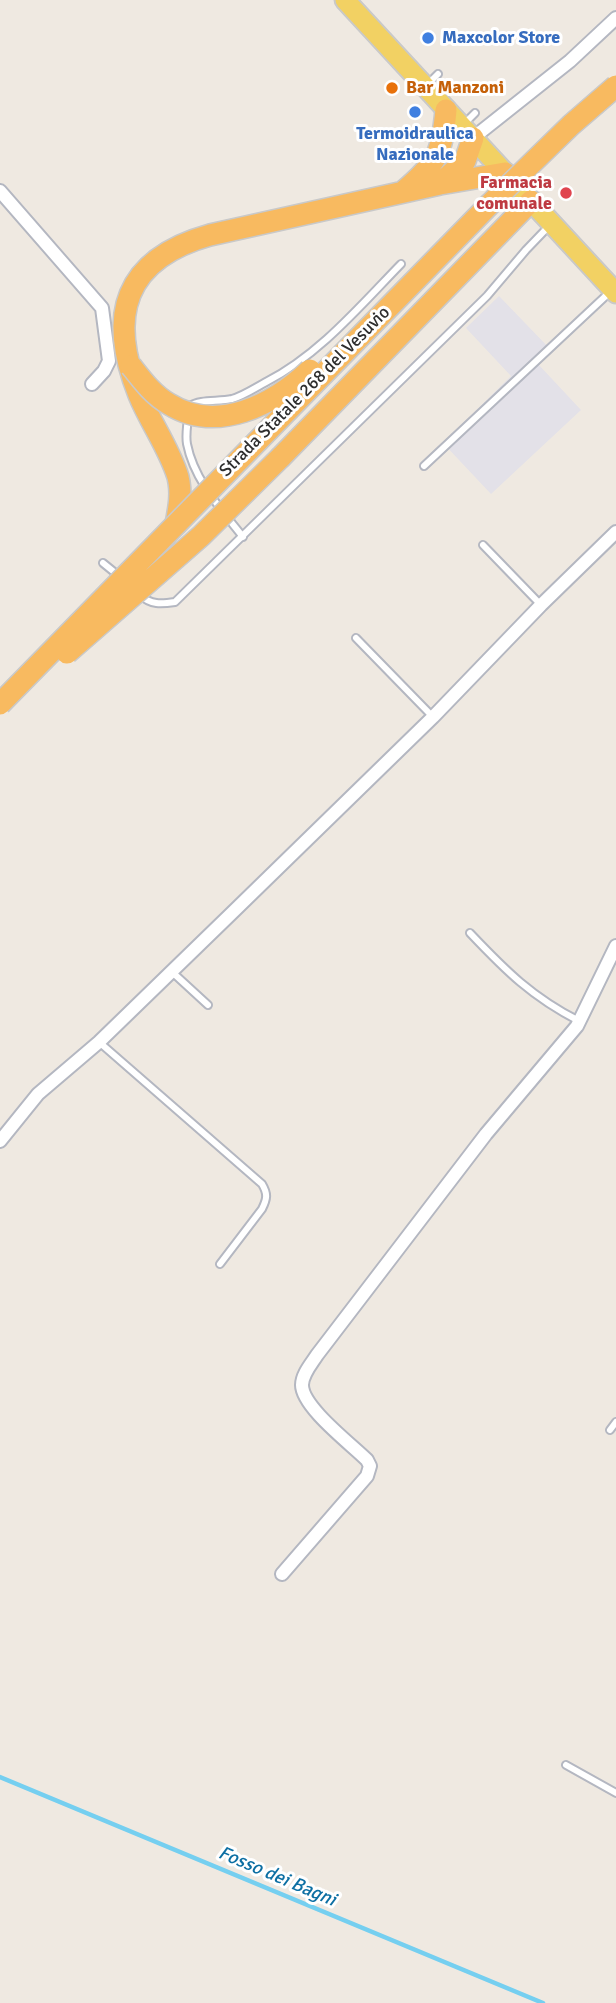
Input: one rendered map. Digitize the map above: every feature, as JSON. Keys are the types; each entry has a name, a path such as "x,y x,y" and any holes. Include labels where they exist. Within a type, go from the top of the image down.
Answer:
{"highway":[{"name":"Strada Statale 268 del Vesuvio","path":"0,706 413,283 571,125 616,86"},
{"path":"438,155 446,110"},
{"path":"402,193 470,126"},
{"path":"440,184 465,161 470,126"},
{"path":"176,524 181,500 178,477 138,393 122,327 125,309 137,280 150,265 163,254 193,240 440,184 505,173"},
{"path":"0,706 32,684 201,536 531,201"},
{"path":"131,366 151,390 184,412 219,417 236,415 292,386 368,316 413,283"}],"main road":[{"path":"345,0 432,80 446,110 470,126 505,173 613,286"}],"street":[{"path":"470,126 570,61 616,18"},
{"path":"0,191 102,308 109,361 92,384"},
{"path":"0,1141 38,1094 99,1042 433,717 616,532"},
{"path":"282,1574 367,1476 370,1466 307,1401 302,1385 305,1375 317,1355 486,1134 527,1088 579,1021 612,964 616,946"}],"lane":[{"path":"103,563 147,601 159,604 175,602 487,296 552,223"},
{"path":"243,537 196,472 186,442 190,406 196,402 212,403 235,398 304,358 336,330 401,264"},
{"path":"424,466 613,286"},
{"path":"483,545 541,605"},
{"path":"356,638 433,717"},
{"path":"470,933 526,988 552,1007 579,1021"},
{"path":"171,971 208,1005"},
{"path":"99,1042 262,1184 267,1192 262,1209 220,1264"},
{"path":"610,1430 616,1422"},
{"path":"566,1765 616,1793"}],"shaded area":[{"path":"499,296 552,351 538,364 581,410 491,494 443,443 511,376 466,328"}],"waterway":[{"name":"Fosso dei Bagni","path":"0,1777 543,2003"}],"place":[{"name":"Maxcolor Store","path":"428,38"},
{"name":"Bar Manzoni","path":"392,88"},
{"name":"Termoidraulica Nazionale","path":"415,112"},
{"name":"Farmacia comunale","path":"566,193"}]}
